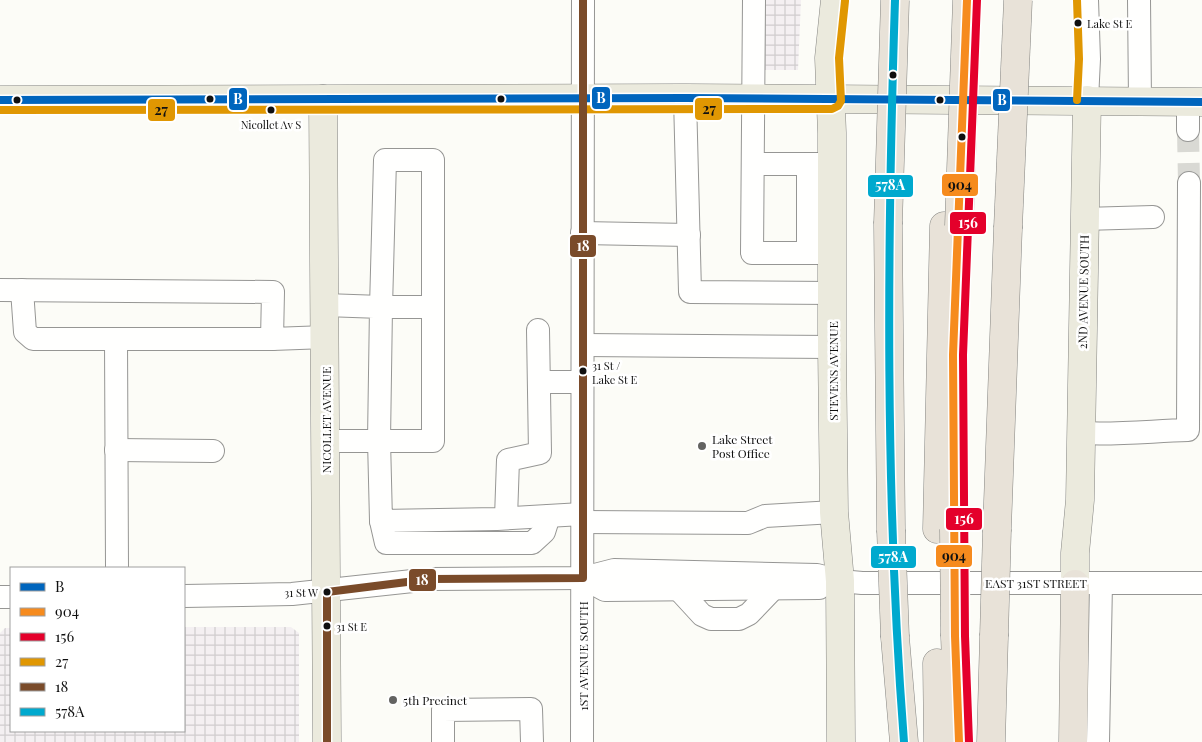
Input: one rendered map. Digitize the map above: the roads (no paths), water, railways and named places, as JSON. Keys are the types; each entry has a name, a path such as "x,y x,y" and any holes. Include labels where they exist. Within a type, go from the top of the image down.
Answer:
{"highway":[{"path":"895,0 888,224 891,530 895,637 904,742"},
{"path":"938,742 945,636 952,0"},
{"path":"951,226 967,0"},
{"path":"991,742 997,529 1018,0"},
{"path":"1073,742 1088,584"},
{"path":"945,636 958,742"}],"main road":[{"name":"STEVENS AVENUE","path":"834,0 829,58 831,99 820,164 820,254 833,293 834,512 840,581 841,742"},
{"path":"0,100 583,100 685,98 1195,102"},
{"name":"NICOLLET AVENUE","path":"323,99 324,305 326,337 327,742"},
{"name":"2ND AVENUE SOUTH","path":"1087,100 1080,500 1074,553 1088,584"}],"street":[{"name":"1ST AVENUE SOUTH","path":"582,742 583,0"},
{"path":"754,0 752,253 820,254"},
{"name":"2ND AVENUE SOUTH","path":"1087,0 1089,59 1087,100"},
{"path":"1139,0 1140,101"},
{"path":"685,98 690,292 833,293"},
{"path":"1188,130 1195,102"},
{"path":"326,441 379,440 433,441 433,160 385,160 379,440 380,521 386,543 532,543 544,532 549,516"},
{"path":"753,164 820,164"},
{"path":"1081,433 1113,435 1140,431 1188,430 1189,183"},
{"path":"1084,219 1153,217"},
{"path":"582,233 689,235"},
{"path":"0,290 272,292 272,339"},
{"path":"22,290 25,332 33,339 272,339 326,337"},
{"path":"324,305 433,308"},
{"path":"506,518 508,460 540,452 538,330"},
{"path":"116,339 117,567"},
{"path":"584,344 832,347"},
{"path":"539,382 582,382"},
{"path":"116,450 213,450"},
{"path":"380,521 549,516 748,523 765,516 834,512"},
{"name":"EAST 31ST STREET","path":"185,596 327,592 431,579 583,578 614,570 817,575 840,581 1202,584"},
{"name":"EAST 31ST STREET","path":"583,578 605,590 816,589 840,581"},
{"name":"2ND AVENUE SOUTH","path":"1088,584 1098,742"},
{"path":"443,742 443,710 532,709 532,742"}],"tunnel":[{"path":"1188,130 1189,183"}],"place":[{"name":"Lake St E","path":"1078,23"},
{"name":"Nicollet Av S","path":"271,110"},
{"name":"31 St / Lake St E","path":"583,371"},
{"name":"Lake Street Post Office","path":"702,446"},
{"name":"31 St W","path":"327,592"},
{"name":"31 St E","path":"327,626"},
{"name":"5th Precinct","path":"393,700"}]}
